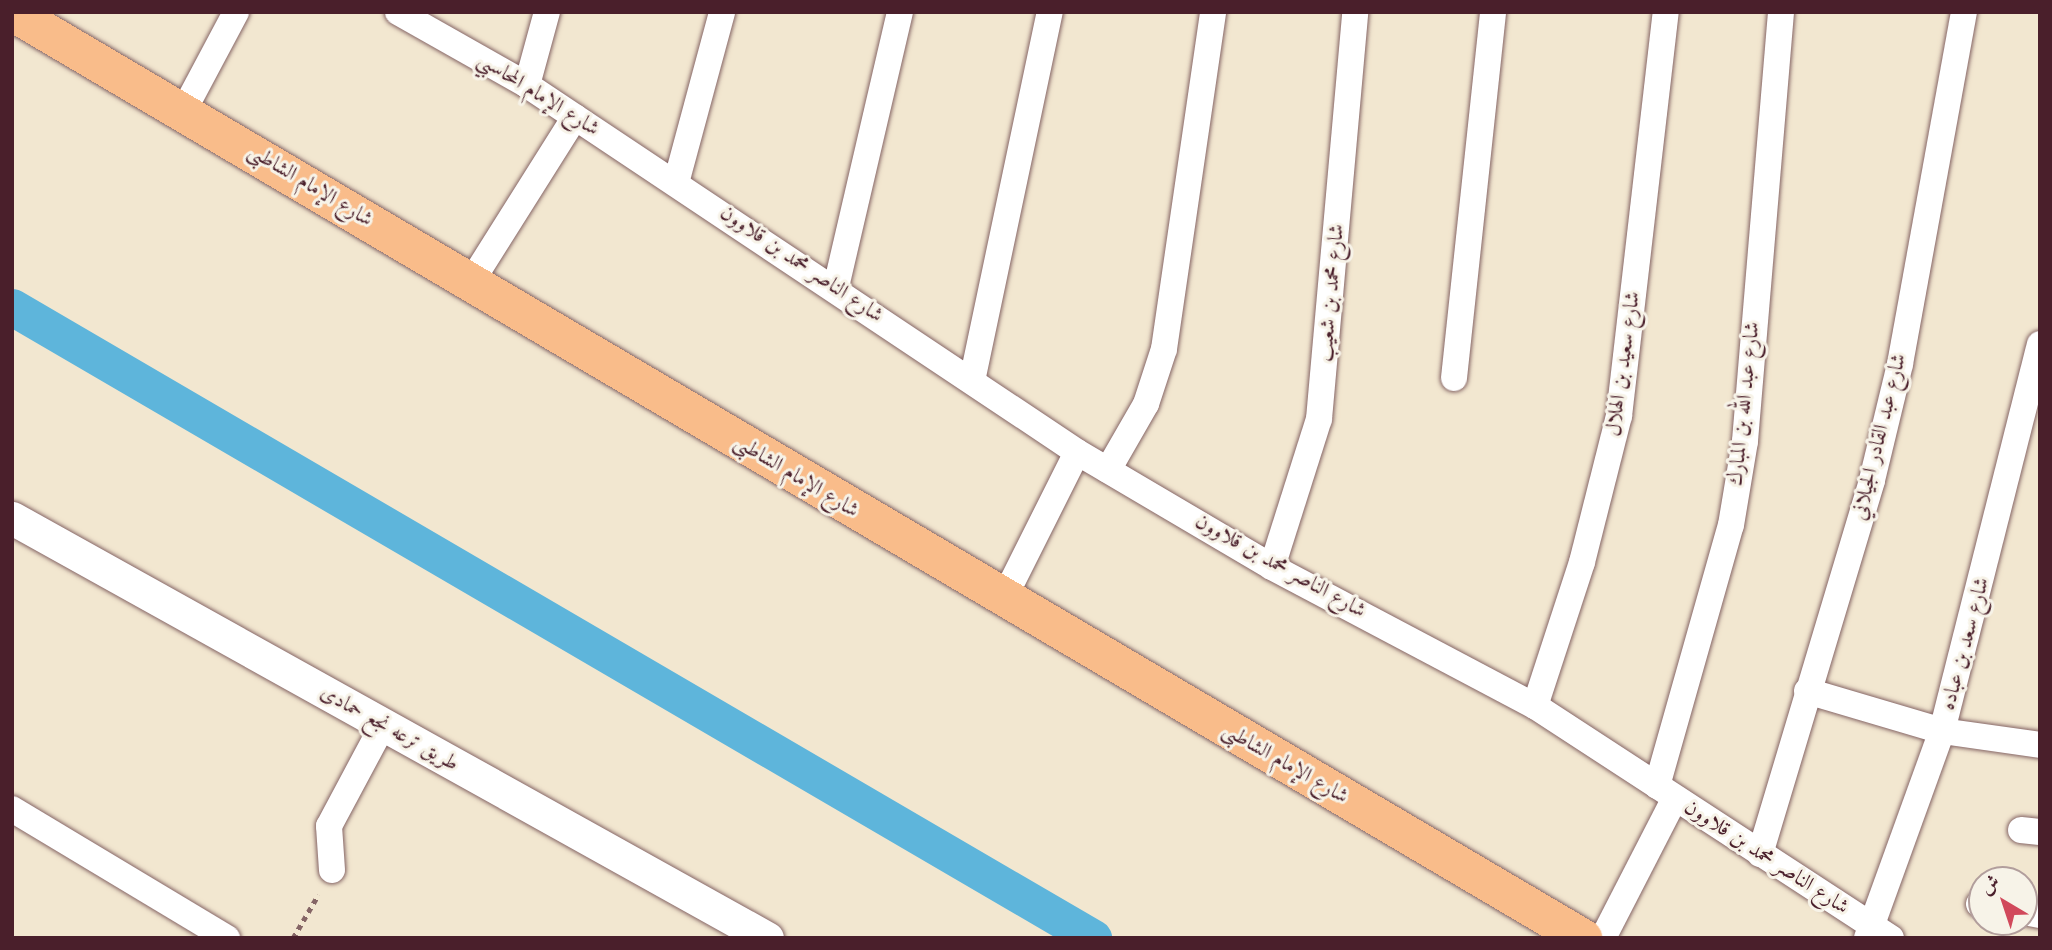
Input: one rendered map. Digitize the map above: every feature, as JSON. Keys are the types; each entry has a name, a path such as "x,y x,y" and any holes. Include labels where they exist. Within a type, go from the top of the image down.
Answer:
{"main road":[{"name":"شارع الإمام الشاطبى","path":"12,12 184,110 1003,600 1583,938"}],"street":[{"path":"184,110 236,12"},
{"name":"شارع الإمام المحاسبي","path":"398,12 527,85 676,183"},
{"path":"527,85 547,12"},
{"path":"676,183 722,12"},
{"path":"836,287 900,12"},
{"path":"972,381 1050,12"},
{"path":"1108,470 1146,404 1164,349 1213,12"},
{"name":"شارع محمد بن شعيب","path":"1272,567 1319,419 1354,12"},
{"path":"1454,378 1493,12"},
{"name":"شارع سعيد بن الهلال","path":"1535,706 1593,525 1619,416 1665,12"},
{"name":"شارع عبد الله بن المبارك","path":"1602,938 1666,792 1731,525 1745,441 1781,12"},
{"name":"شارع عبد القادر الجيلاني","path":"1760,854 1900,364 1964,12"},
{"path":"471,282 575,117"},
{"name":"شارع الناصر محمد بن قلاوون","path":"676,183 836,287 1077,452 1272,567 1535,706 1877,934"},
{"name":"شارع سعد بن عباده","path":"1877,934 1942,731 2040,344"},
{"path":"1003,600 1077,452"},
{"name":"طريق ترعه نجع حمادى","path":"12,519 767,938"},
{"path":"1807,691 1942,731 2040,745"},
{"path":"332,870 329,826 383,725"},
{"path":"12,809 227,938"}],"path":[{"path":"293,938 304,918"}],"waterway":[{"path":"12,307 1093,938"}]}
